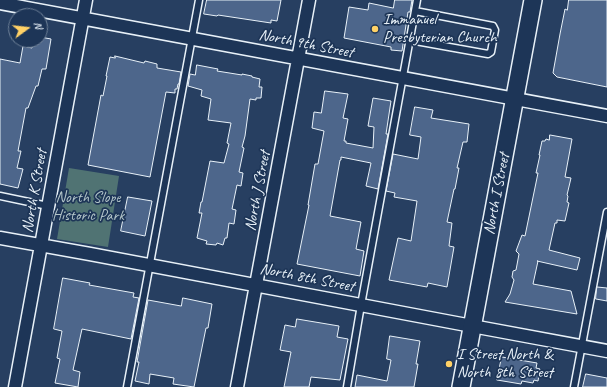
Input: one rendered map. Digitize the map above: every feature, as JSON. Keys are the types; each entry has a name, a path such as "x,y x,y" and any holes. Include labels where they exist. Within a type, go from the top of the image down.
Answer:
{"main road":[{"name":"North I Street","path":"461,387 533,0"}],"street":[{"name":"North K Street","path":"15,387 86,0"},
{"name":"North J Street","path":"237,387 309,0"},
{"name":"North 9th Street","path":"0,3 607,116"},
{"name":"North 8th Street","path":"0,238 607,351"}],"lane":[{"path":"126,387 199,0"},
{"path":"347,387 417,0"},
{"path":"410,40 488,54 491,52 493,44 495,30 493,26 415,11"},
{"path":"0,196 48,206"},
{"path":"574,387 607,212"}],"green space":[{"name":"North Slope Historic Park","path":"69,168 119,176 108,247 57,239"}],"building":[{"path":"207,0 281,0 277,21 271,20 271,23 204,14"},
{"name":"Immanuel Presbyterian Church","path":"395,0 412,0 410,12 408,12 402,51 391,50 391,47 344,38 349,7 368,10 369,3 393,8"},
{"path":"569,0 607,0 607,87 557,77 553,73 565,9 567,10"},
{"path":"48,38 51,39 46,69 42,69 38,86 36,86 28,108 26,108 18,151 21,151 17,168 23,169 18,188 0,184 0,59 20,63 23,48 48,48"},
{"path":"115,56 144,63 145,61 157,64 157,68 181,72 179,84 177,89 175,89 175,93 166,92 150,177 88,165 101,95 103,96 110,57 115,58"},
{"path":"197,65 218,69 217,71 252,76 260,79 259,87 262,87 261,98 256,98 256,100 250,99 242,147 244,148 239,172 243,173 241,186 237,185 232,209 236,210 234,224 229,223 227,238 225,238 223,245 217,243 216,245 206,244 207,241 197,238 202,213 199,213 210,161 224,163 229,144 227,143 231,123 208,120 211,99 201,96 202,90 188,86 190,74 195,75"},
{"path":"325,91 348,94 343,118 348,119 344,141 346,141 346,143 373,148 374,127 368,126 373,98 391,101 386,134 388,134 378,189 366,186 371,163 341,157 330,216 361,222 356,249 364,251 360,276 297,264 309,205 315,164 318,164 324,131 312,128 314,112 321,113"},
{"path":"415,107 433,110 431,118 469,124 467,142 463,142 457,168 459,168 447,222 452,223 449,246 454,247 447,287 428,283 427,287 389,280 398,238 411,241 417,201 394,197 395,193 386,191 393,154 418,159 421,137 410,135"},
{"path":"550,135 572,139 565,177 571,178 567,195 567,202 569,203 565,221 557,220 557,223 555,223 549,250 580,258 577,270 538,261 533,284 571,291 577,314 505,302 510,294 514,280 512,277 513,271 516,270 519,254 516,251 522,235 525,236 538,173 536,173 542,141 545,141 546,139 549,140"},
{"path":"128,197 152,201 145,236 121,231"},
{"path":"63,278 90,283 89,285 134,293 133,297 139,298 131,339 82,329 73,370 80,372 78,387 55,383 60,359 57,358 62,331 54,329"},
{"path":"597,287 607,288 607,301 596,299"},
{"path":"183,298 212,304 194,387 173,384 174,378 150,374 149,384 135,381 148,300 181,306"},
{"path":"297,319 339,326 337,337 348,339 340,380 311,377 309,387 284,387 291,352 280,350 285,325 295,327"},
{"path":"390,336 420,341 414,387 355,387 357,375 387,381 391,360 387,359"},
{"path":"502,357 537,363 536,368 540,369 538,381 534,380 533,383 522,381 521,384 497,380"},
{"path":"586,374 607,378 607,387 583,387"}],"place":[{"name":"Immanuel Presbyterian Church","path":"375,29"},
{"name":"I Street North & North 8th Street","path":"449,364"}]}
